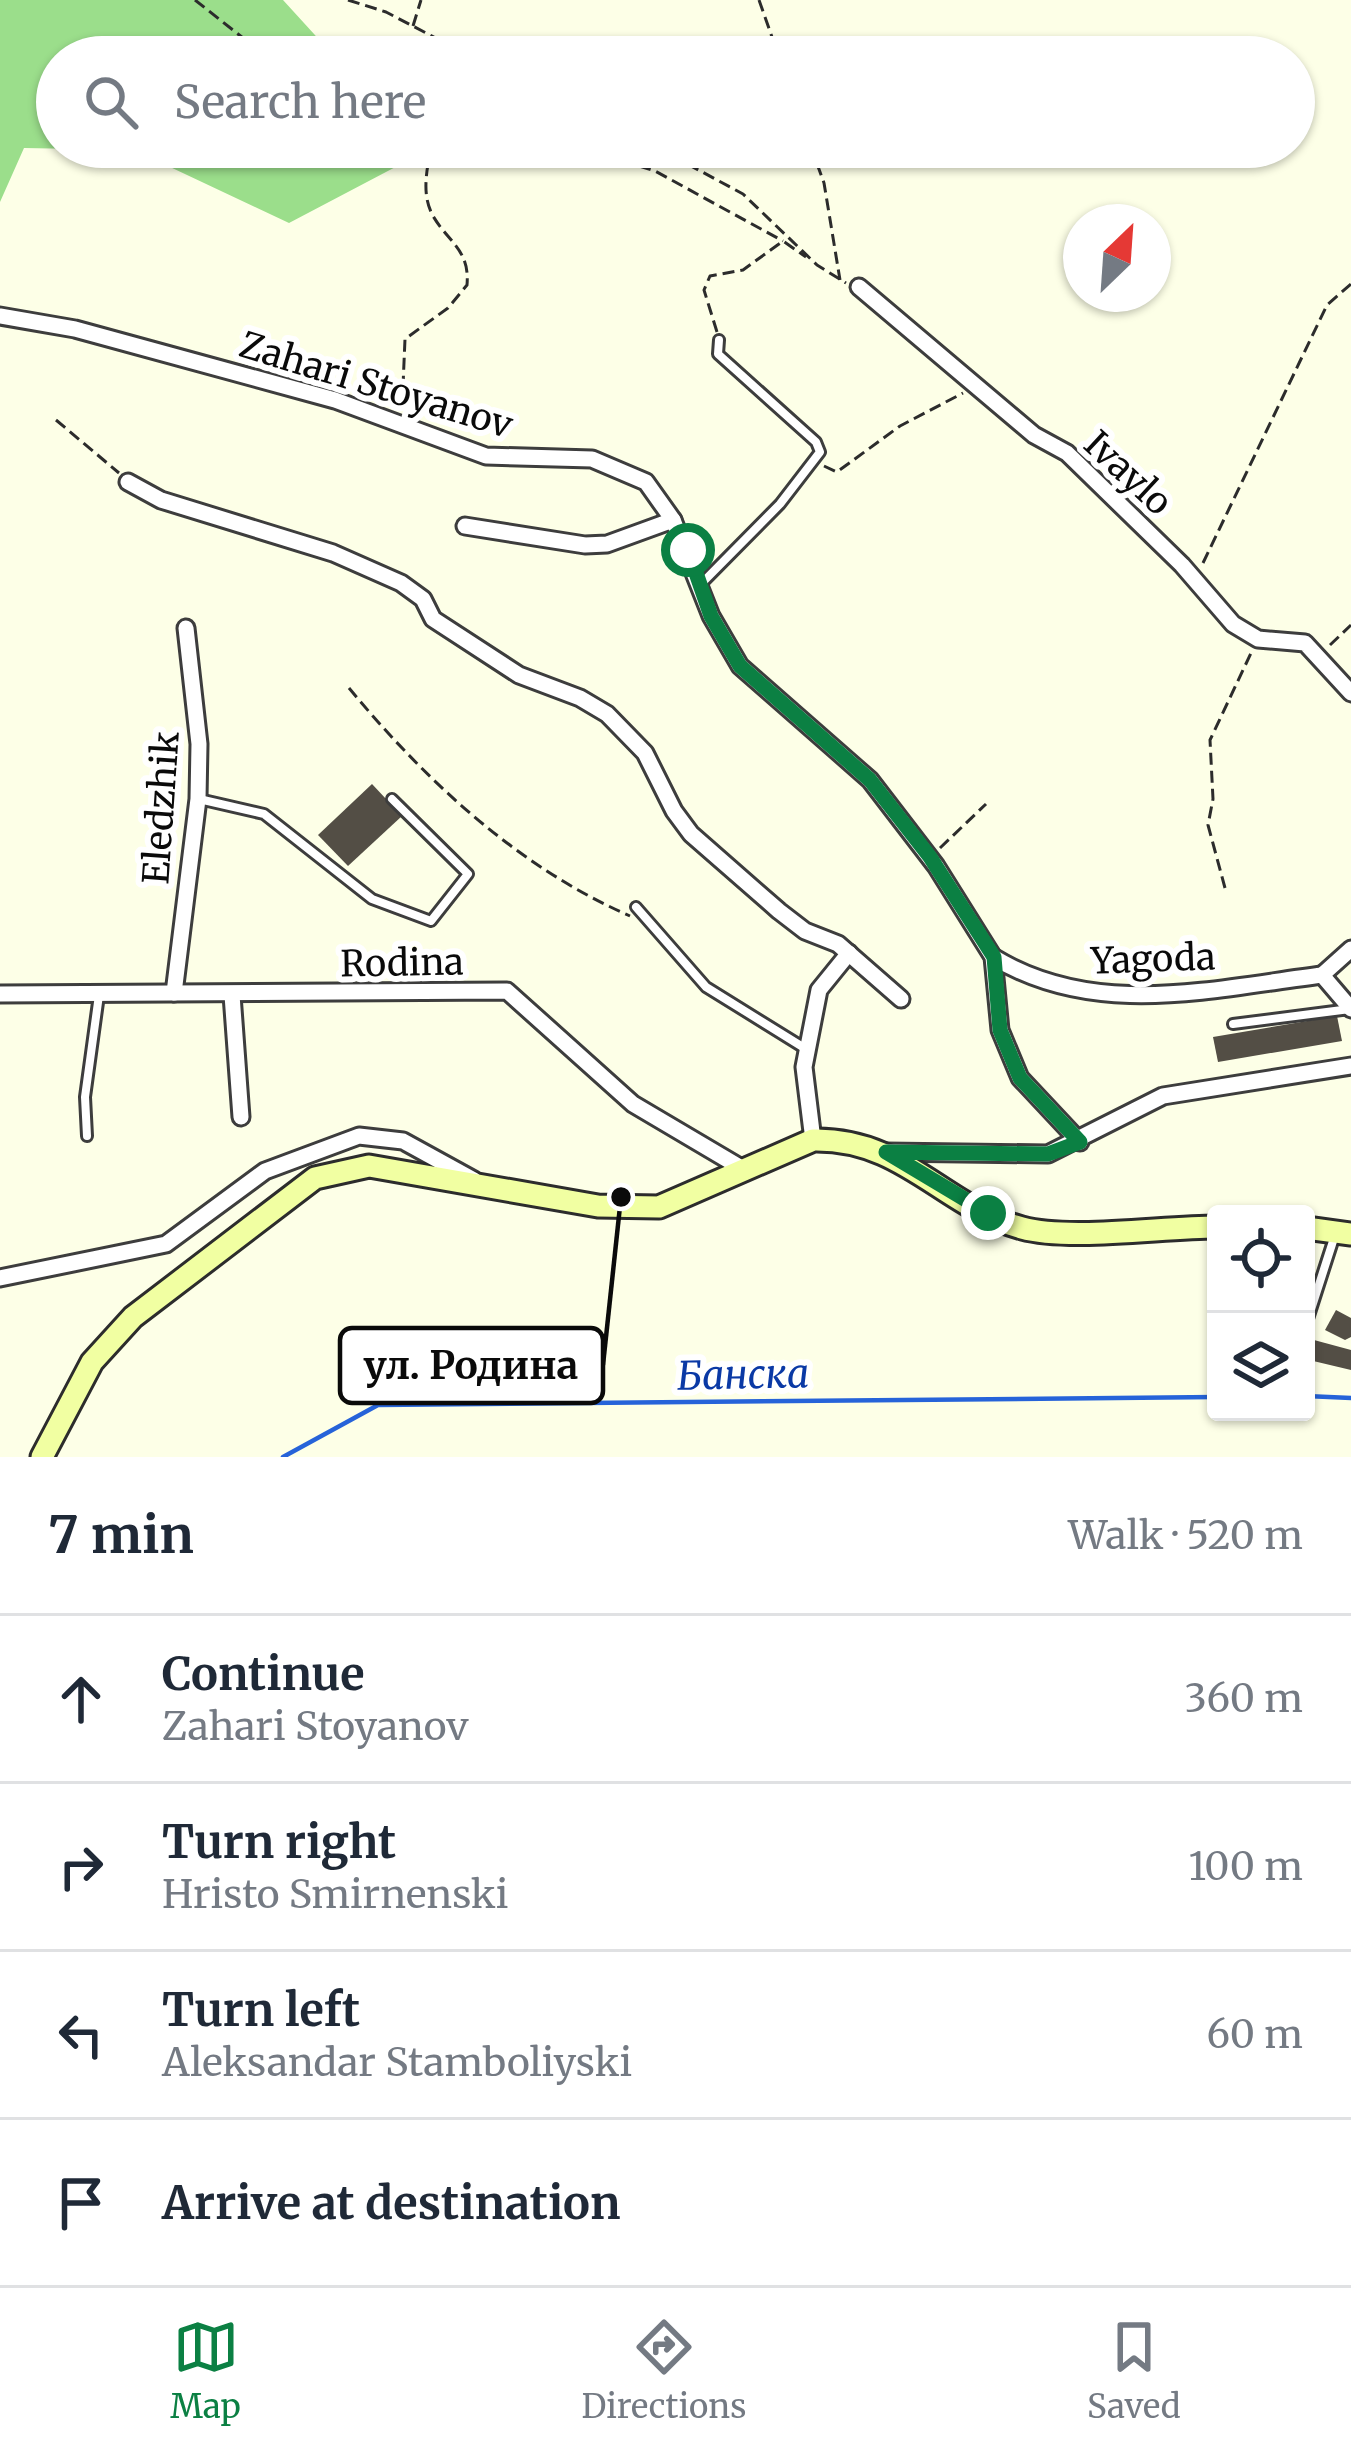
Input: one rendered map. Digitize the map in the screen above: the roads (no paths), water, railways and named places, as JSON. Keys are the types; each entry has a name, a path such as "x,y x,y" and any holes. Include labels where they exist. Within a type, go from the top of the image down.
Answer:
{"street":[{"name":"Ivaylo","path":"859,287 1034,434 1066,453 1233,623 1258,639 1305,643 1322,656 1351,693"},
{"name":"Zahari Stoyanov","path":"0,316 75,329 386,417 486,456 592,459 646,482 673,520 699,586 740,666 870,780 930,857 994,957 1000,1030 1009,1056 1039,1102 1080,1142"},
{"path":"128,482 161,500 328,551 401,583 423,599 433,620 519,676 580,698 607,714 645,753 674,811 692,834 805,931 849,953 901,998"},
{"path":"465,526 585,545 607,544 673,520"},
{"name":"Eledzhik","path":"174,993 198,799 200,744 186,628"},
{"path":"1351,949 1322,975 1351,1009"},
{"path":"813,1140 806,1106 807,1050 819,990 849,953"},
{"name":"Yagoda","path":"994,957 1048,984 1100,995 1177,994 1322,975"},
{"name":"Rodina","path":"0,994 507,991 633,1104 743,1169"},
{"path":"232,995 241,1117"},
{"path":"886,1152 1048,1154 1080,1142 1163,1096 1351,1066"},
{"path":"0,1278 166,1244 265,1171 359,1136 403,1141 485,1186"},
{"path":"41,1457 92,1362 133,1317 315,1178 369,1166 598,1206 659,1207 813,1140 858,1142 886,1152 1021,1228 1055,1233 1207,1226"}],"lane":[{"path":"699,586 817,463 816,442 733,370 718,354 719,340"},
{"path":"198,799 265,814 372,899 430,921 468,874 392,799"},
{"path":"636,907 706,987 807,1050"},
{"path":"87,1136 85,1097 100,994"},
{"path":"1233,1024 1351,1009"},
{"path":"1311,1313 1343,1233"}],"waterway":[{"name":"Банска","path":"1315,1396 1351,1398"},
{"name":"Банска","path":"283,1457 378,1405 1207,1397"}],"place":[{"name":"ул. Родина","path":"621,1197"}]}
